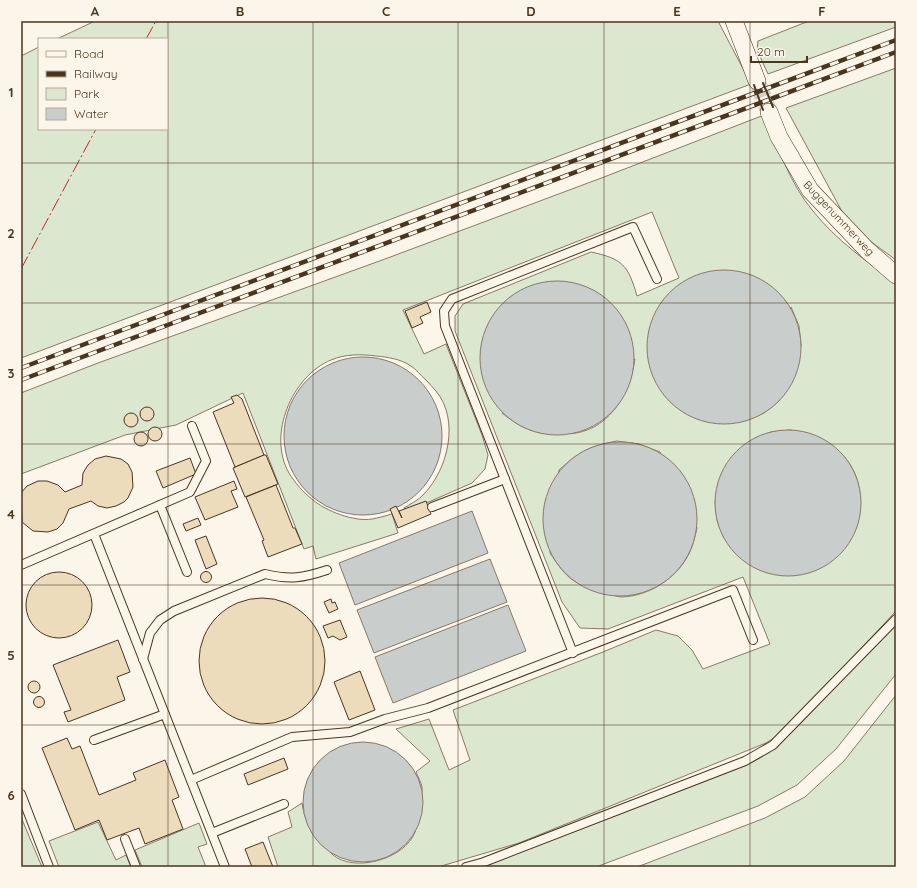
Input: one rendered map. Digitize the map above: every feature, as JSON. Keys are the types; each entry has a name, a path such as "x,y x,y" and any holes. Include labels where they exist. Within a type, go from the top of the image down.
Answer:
{"street":[{"path":"734,21 757,81"},
{"name":"Buggenummerweg","path":"769,112 782,144 810,190 867,250 896,275"}],"lane":[{"path":"573,653 445,326 444,311 452,299 633,227 657,280"},
{"path":"21,565 190,492 206,461 192,426"},
{"path":"432,507 505,479"},
{"path":"160,505 187,572"},
{"path":"94,534 225,867"},
{"path":"143,659 150,633 160,620 174,611 265,574 280,578 300,578 327,570"},
{"path":"191,780 292,737 350,732 385,719 428,708 733,590 753,640"},
{"path":"466,867 484,862 745,761 773,745 896,619"},
{"path":"94,740 165,714"},
{"path":"21,794 49,867"},
{"path":"212,834 284,804"},
{"path":"125,839 136,867"}],"green space":[{"path":"95,21 718,21 751,84 21,358 21,56 38,48 38,130 168,130 168,38 59,38"},
{"path":"809,21 896,21 896,27 768,74 757,50 758,41"},
{"path":"896,68 896,260 859,233 845,217 786,108"},
{"path":"764,115 791,177 813,211 841,241 896,283 896,611 782,733 766,743 519,843 438,867 278,867 268,837 292,827 288,812 302,803 304,814 310,825 331,853 342,860 354,863 366,863 378,860 401,850 410,841 416,829 422,795 422,787 416,772 430,761 396,729 429,719 449,770 470,760 453,710 656,630 678,636 692,650 703,669 770,644 743,577 608,629 580,628 562,602 455,331 455,316 463,304 591,252 610,257 623,265 631,277 637,296 679,278 652,212 403,310 424,354 446,344 482,435 488,455 485,469 472,483 406,512 404,508 422,496 432,484 439,471 445,458 449,430 448,416 443,403 435,390 411,366 398,360 385,357 353,355 331,360 317,368 305,379 287,408 282,425 281,442 283,458 289,473 309,497 333,512 357,519 374,519 392,514 398,533 316,559 313,546 304,549 243,393 176,425 125,435 21,474 21,393 98,363 385,259","holes":["791,307 799,326 801,346 779,401 764,413 745,421","635,359 629,383 617,406 600,423 589,429 576,433 549,433 534,431 516,423 502,413","790,430 811,435 829,444 842,455 852,468 858,484 860,501 857,521 850,541 724,538 717,520 715,501 753,439 771,432","617,441 639,444 660,452 697,528 691,549 680,567 664,582 644,593 633,596 618,596 585,586 572,580 550,553 559,470 573,458 586,450"]},
{"path":"896,624 896,674 836,749 797,785 758,806 596,867 479,867 749,764 770,752 792,732"},
{"path":"896,695 896,867 637,867 765,818 805,797 844,761"},
{"path":"21,817 42,867 21,867"},
{"path":"98,822 116,860 126,855 131,867 59,867 49,841"},
{"path":"199,823 207,844 198,847 206,867 142,867 135,850"}],"water":[{"path":"724,270 739,272 760,279 767,283 783,298 788,304 795,318 801,347 799,362 792,383 788,390 773,406 767,411 753,418 724,424 709,422 688,415 681,411 665,396 660,390 653,376 647,347 649,332 656,311 660,304 675,288 681,283 695,276"},
{"path":"549,281 565,281 579,284 593,290 600,294 616,309 625,322 631,336 634,358 631,380 625,394 621,401 606,417 593,426 579,432 565,435 549,435 535,432 514,422 493,401 483,380 480,366 480,350 483,336 493,315 514,294 535,284"},
{"path":"363,357 393,363 407,370 419,380 429,392 436,406 442,436 436,466 429,480 419,492 407,502 393,509 363,515 333,509 319,502 307,492 297,480 290,466 284,436 290,406 297,392 307,380 319,370 333,363"},
{"path":"788,430 816,436 834,447 844,457 855,475 861,503 855,531 844,549 834,559 816,570 788,576 760,570 742,559 732,549 721,531 715,503 721,475 732,457 742,447 760,436"},
{"path":"612,442 628,442 650,448 675,464 691,489 696,504 696,534 691,549 675,574 663,583 642,593 628,596 612,596 598,593 584,587 571,579 560,568 546,541 543,527 543,511 546,497 552,483 560,470 571,459 598,445"},
{"path":"472,511 488,553 355,605 339,563"},
{"path":"490,559 507,602 374,653 357,610"},
{"path":"508,605 526,651 393,703 375,657"},
{"path":"363,742 386,746 406,759 419,779 423,802 419,825 406,845 386,858 363,862 340,858 320,845 307,825 303,802 307,779 320,759 340,746"}],"building":[{"path":"427,302 431,312 420,317 423,323 412,328 405,311"},
{"path":"237,395 242,399 264,455 235,467 213,412 234,403 231,397"},
{"path":"147,407 152,409 154,414 152,419 147,421 142,419 140,414 142,409"},
{"path":"128,413 134,413 138,417 138,423 134,427 128,427 124,423 124,417"},
{"path":"152,427 158,427 162,431 162,437 158,441 152,441 148,437 148,431"},
{"path":"138,432 144,432 148,436 148,442 144,446 138,446 134,442 134,436"},
{"path":"266,455 278,484 245,497 233,468"},
{"path":"106,456 121,459 128,464 132,472 133,487 128,498 124,502 107,508 98,506 91,501 69,509 63,523 57,529 48,532 33,531 22,522 21,493 27,486 38,481 47,481 58,485 65,492 82,485 83,473 88,465 95,459"},
{"path":"190,458 196,474 163,488 156,471"},
{"path":"234,481 237,489 231,491 238,507 205,520 195,497"},
{"path":"276,485 293,528 295,528 302,544 268,557 262,541 264,540 246,497"},
{"path":"426,501 431,514 398,528 390,509 396,506 402,518 399,511"},
{"path":"198,518 201,525 186,531 183,524"},
{"path":"206,536 217,564 206,569 195,540"},
{"path":"206,571 210,573 212,577 210,581 206,583 202,581 200,577 202,573"},
{"path":"59,572 72,575 82,582 89,592 92,605 89,618 82,628 72,635 59,638 46,635 36,628 29,618 26,605 29,592 36,582 46,575"},
{"path":"256,598 268,598 286,602 307,616 321,637 325,661 321,685 307,706 286,720 268,724 256,724 238,720 217,706 203,685 199,667 199,655 203,637 217,616 238,602"},
{"path":"331,599 332,603 335,602 338,609 329,613 324,602"},
{"path":"340,620 347,637 340,640 333,636 328,638 323,626"},
{"path":"118,640 130,672 117,677 125,700 68,722 64,712 71,710 53,665"},
{"path":"360,671 375,710 349,720 334,682"},
{"path":"34,681 38,683 40,687 38,691 34,693 30,691 28,687 30,683"},
{"path":"39,696 43,698 45,702 43,706 39,708 35,706 33,702 35,698"},
{"path":"67,738 72,749 80,746 99,795 136,780 133,773 165,760 179,797 172,800 183,829 145,844 139,828 107,840 99,820 75,830 42,748"},
{"path":"284,758 288,769 248,785 244,774"},
{"path":"263,842 273,867 252,867 245,849"}],"tunnel":[{"path":"757,81 769,112"}],"railway":[{"path":"21,368 896,40"},
{"path":"21,380 896,52"}],"wall":[{"path":"763,83 773,107"},
{"path":"754,85 763,110"}],"power":[{"path":"147,38 156,21"},
{"path":"21,269 95,130"}]}
